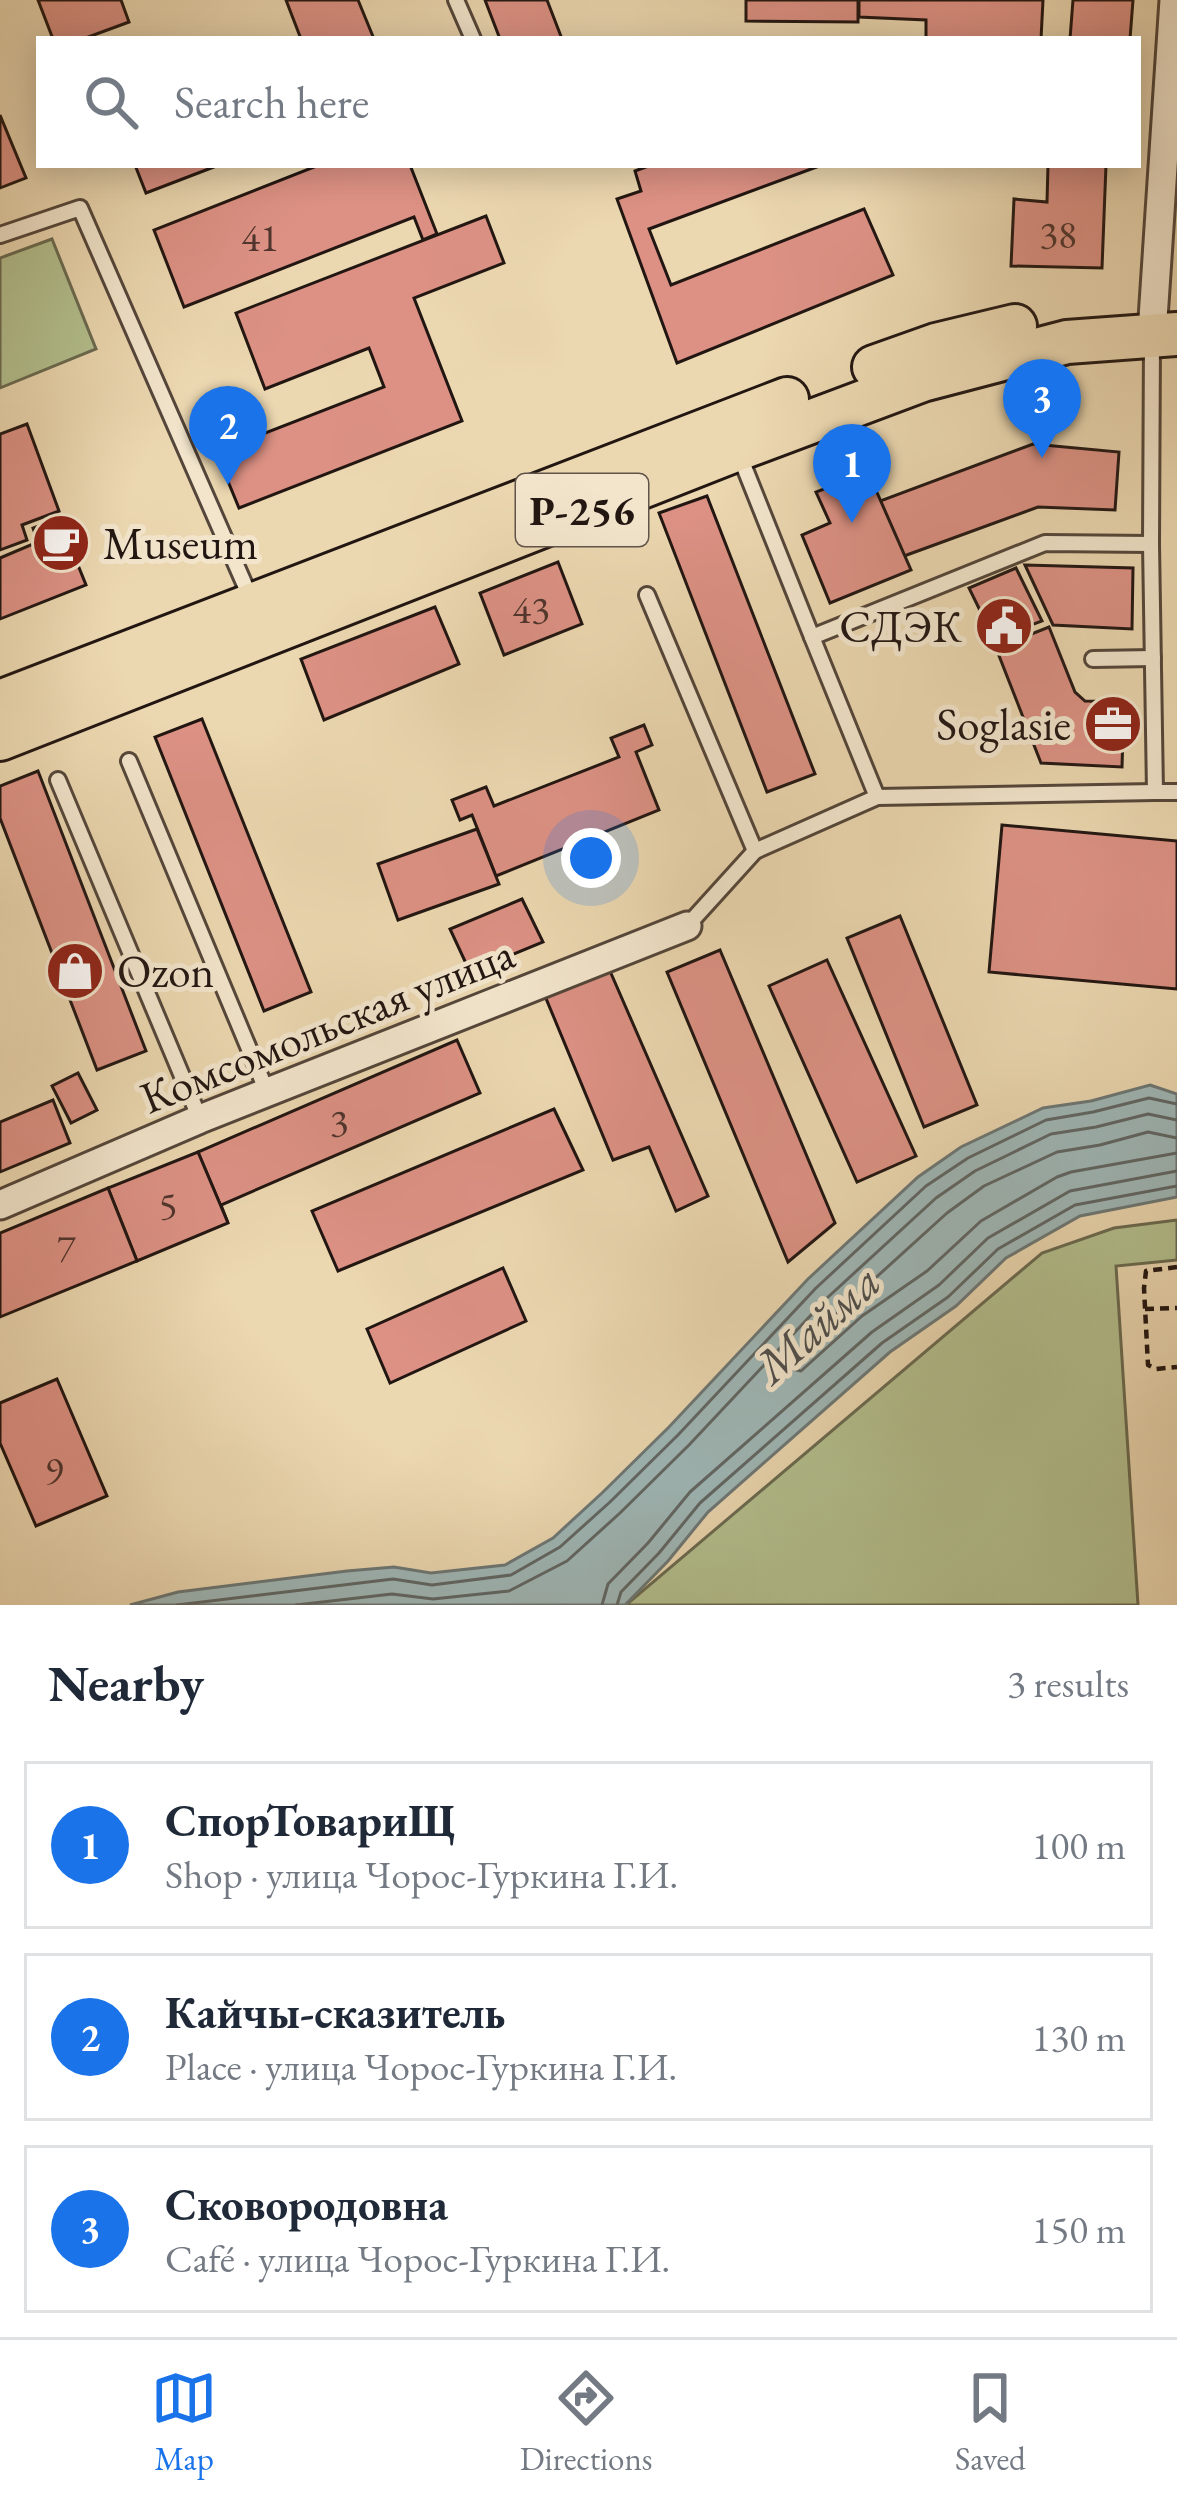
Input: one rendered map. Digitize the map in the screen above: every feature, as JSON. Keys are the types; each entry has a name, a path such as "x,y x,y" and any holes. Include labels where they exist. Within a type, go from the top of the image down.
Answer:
{"main road":[{"name":"Р-256","path":"0,702 673,441 936,345 1063,315 1165,322"},
{"name":"Р-256","path":"0,739 922,380 1165,322"}],"street":[{"path":"1165,322 1174,0"},
{"name":"Комсомольская улица","path":"0,1205 200,1119 687,926"}],"lane":[{"path":"456,0 472,36"},
{"path":"0,236 80,208 253,603"},
{"path":"1155,792 1151,544 1165,322"},
{"path":"738,449 877,797"},
{"path":"812,637 1045,542 1151,544"},
{"path":"647,595 755,851"},
{"path":"1094,658 1154,658"},
{"path":"129,761 267,1092"},
{"path":"58,780 200,1119"},
{"path":"687,926 755,851 877,797 1177,792"}],"path":[{"path":"1177,1267 1146,1271 1145,1310 1148,1365 1156,1369 1177,1366"},
{"path":"1145,1310 1177,1307"}],"green space":[{"path":"52,239 96,349 0,388 0,258"},
{"path":"1177,1220 1177,1260 1116,1266 1138,1605 626,1605 1042,1253 1114,1228"}],"water":[{"name":"Майма","path":"1150,1085 1177,1094 1177,1197 1080,1216 1006,1258 956,1306 890,1352 708,1512 625,1605 130,1605 178,1592 347,1571 394,1567 431,1573 505,1565 553,1538 602,1493 808,1279 918,1177 961,1147 1043,1108"}],"building":[{"path":"38,0 121,0 129,22 91,36 52,36"},
{"path":"286,0 358,0 373,36 300,36"},
{"path":"485,0 547,0 561,36 499,36"},
{"path":"746,0 858,0 858,22 746,21"},
{"path":"859,0 1043,0 1041,36 926,36 926,20 859,17"},
{"path":"1073,0 1133,0 1130,36 1070,36"},
{"path":"0,115 26,178 0,188"},
{"path":"136,168 211,168 146,193"},
{"path":"311,168 411,168 437,234 423,240 414,217 184,307 154,230"},
{"path":"814,168 649,229 671,285 864,209 893,275 677,363 617,199 641,191 635,171"},
{"path":"1048,168 1106,168 1102,268 1011,266 1014,199 1047,202"},
{"path":"486,216 504,263 414,298 462,421 239,508 216,452 384,387 369,348 265,389 236,313"},
{"path":"27,424 59,511 22,525 27,540 0,550 0,434"},
{"path":"1033,444 1119,452 1115,510 1038,507 904,556 880,501"},
{"path":"868,472 911,570 830,603 802,535 830,523 816,492"},
{"path":"707,496 815,774 767,792 659,513"},
{"path":"59,518 86,585 0,619 0,558 38,542 33,528"},
{"path":"558,562 582,624 504,655 480,593"},
{"path":"1025,565 1133,568 1132,629 1053,625"},
{"path":"1016,568 1042,621 994,639 969,588"},
{"path":"435,607 459,664 324,720 301,659"},
{"path":"1049,627 1075,692 1085,701 1124,702 1122,767 1041,763 996,648"},
{"path":"202,719 311,992 264,1011 155,737"},
{"path":"644,725 652,745 636,752 659,810 496,876 472,815 460,820 452,800 486,787 494,806 619,757 611,738"},
{"path":"38,771 146,1051 97,1070 0,818 0,786"},
{"path":"1002,825 1177,841 1177,989 989,972"},
{"path":"477,829 499,884 398,920 378,864"},
{"path":"522,899 543,942 470,972 450,929"},
{"path":"900,916 977,1105 924,1127 847,938"},
{"path":"720,950 835,1223 788,1262 667,972"},
{"path":"827,960 916,1156 857,1182 769,986"},
{"path":"610,971 708,1196 676,1211 649,1147 613,1160 545,996"},
{"path":"457,1040 480,1093 221,1205 228,1223 198,1152"},
{"path":"78,1073 97,1110 71,1123 52,1086"},
{"path":"53,1100 70,1143 0,1172 0,1122"},
{"path":"554,1109 583,1170 338,1271 312,1211"},
{"path":"198,1152 228,1223 137,1261 108,1188"},
{"path":"108,1188 137,1261 0,1317 0,1233"},
{"path":"503,1268 526,1321 390,1383 367,1329"},
{"path":"57,1379 107,1496 36,1526 0,1443 0,1403"}],"place":[{"name":"Сковородовна","path":"1042,458"},
{"name":"Кайчы-сказитель","path":"228,485"},
{"name":"СпорТовариЩ","path":"852,523"},
{"name":"Museum","path":"61,543"},
{"name":"СДЭК","path":"1004,626"},
{"name":"Soglasie","path":"1113,724"},
{"name":"Ozon","path":"75,971"}]}
